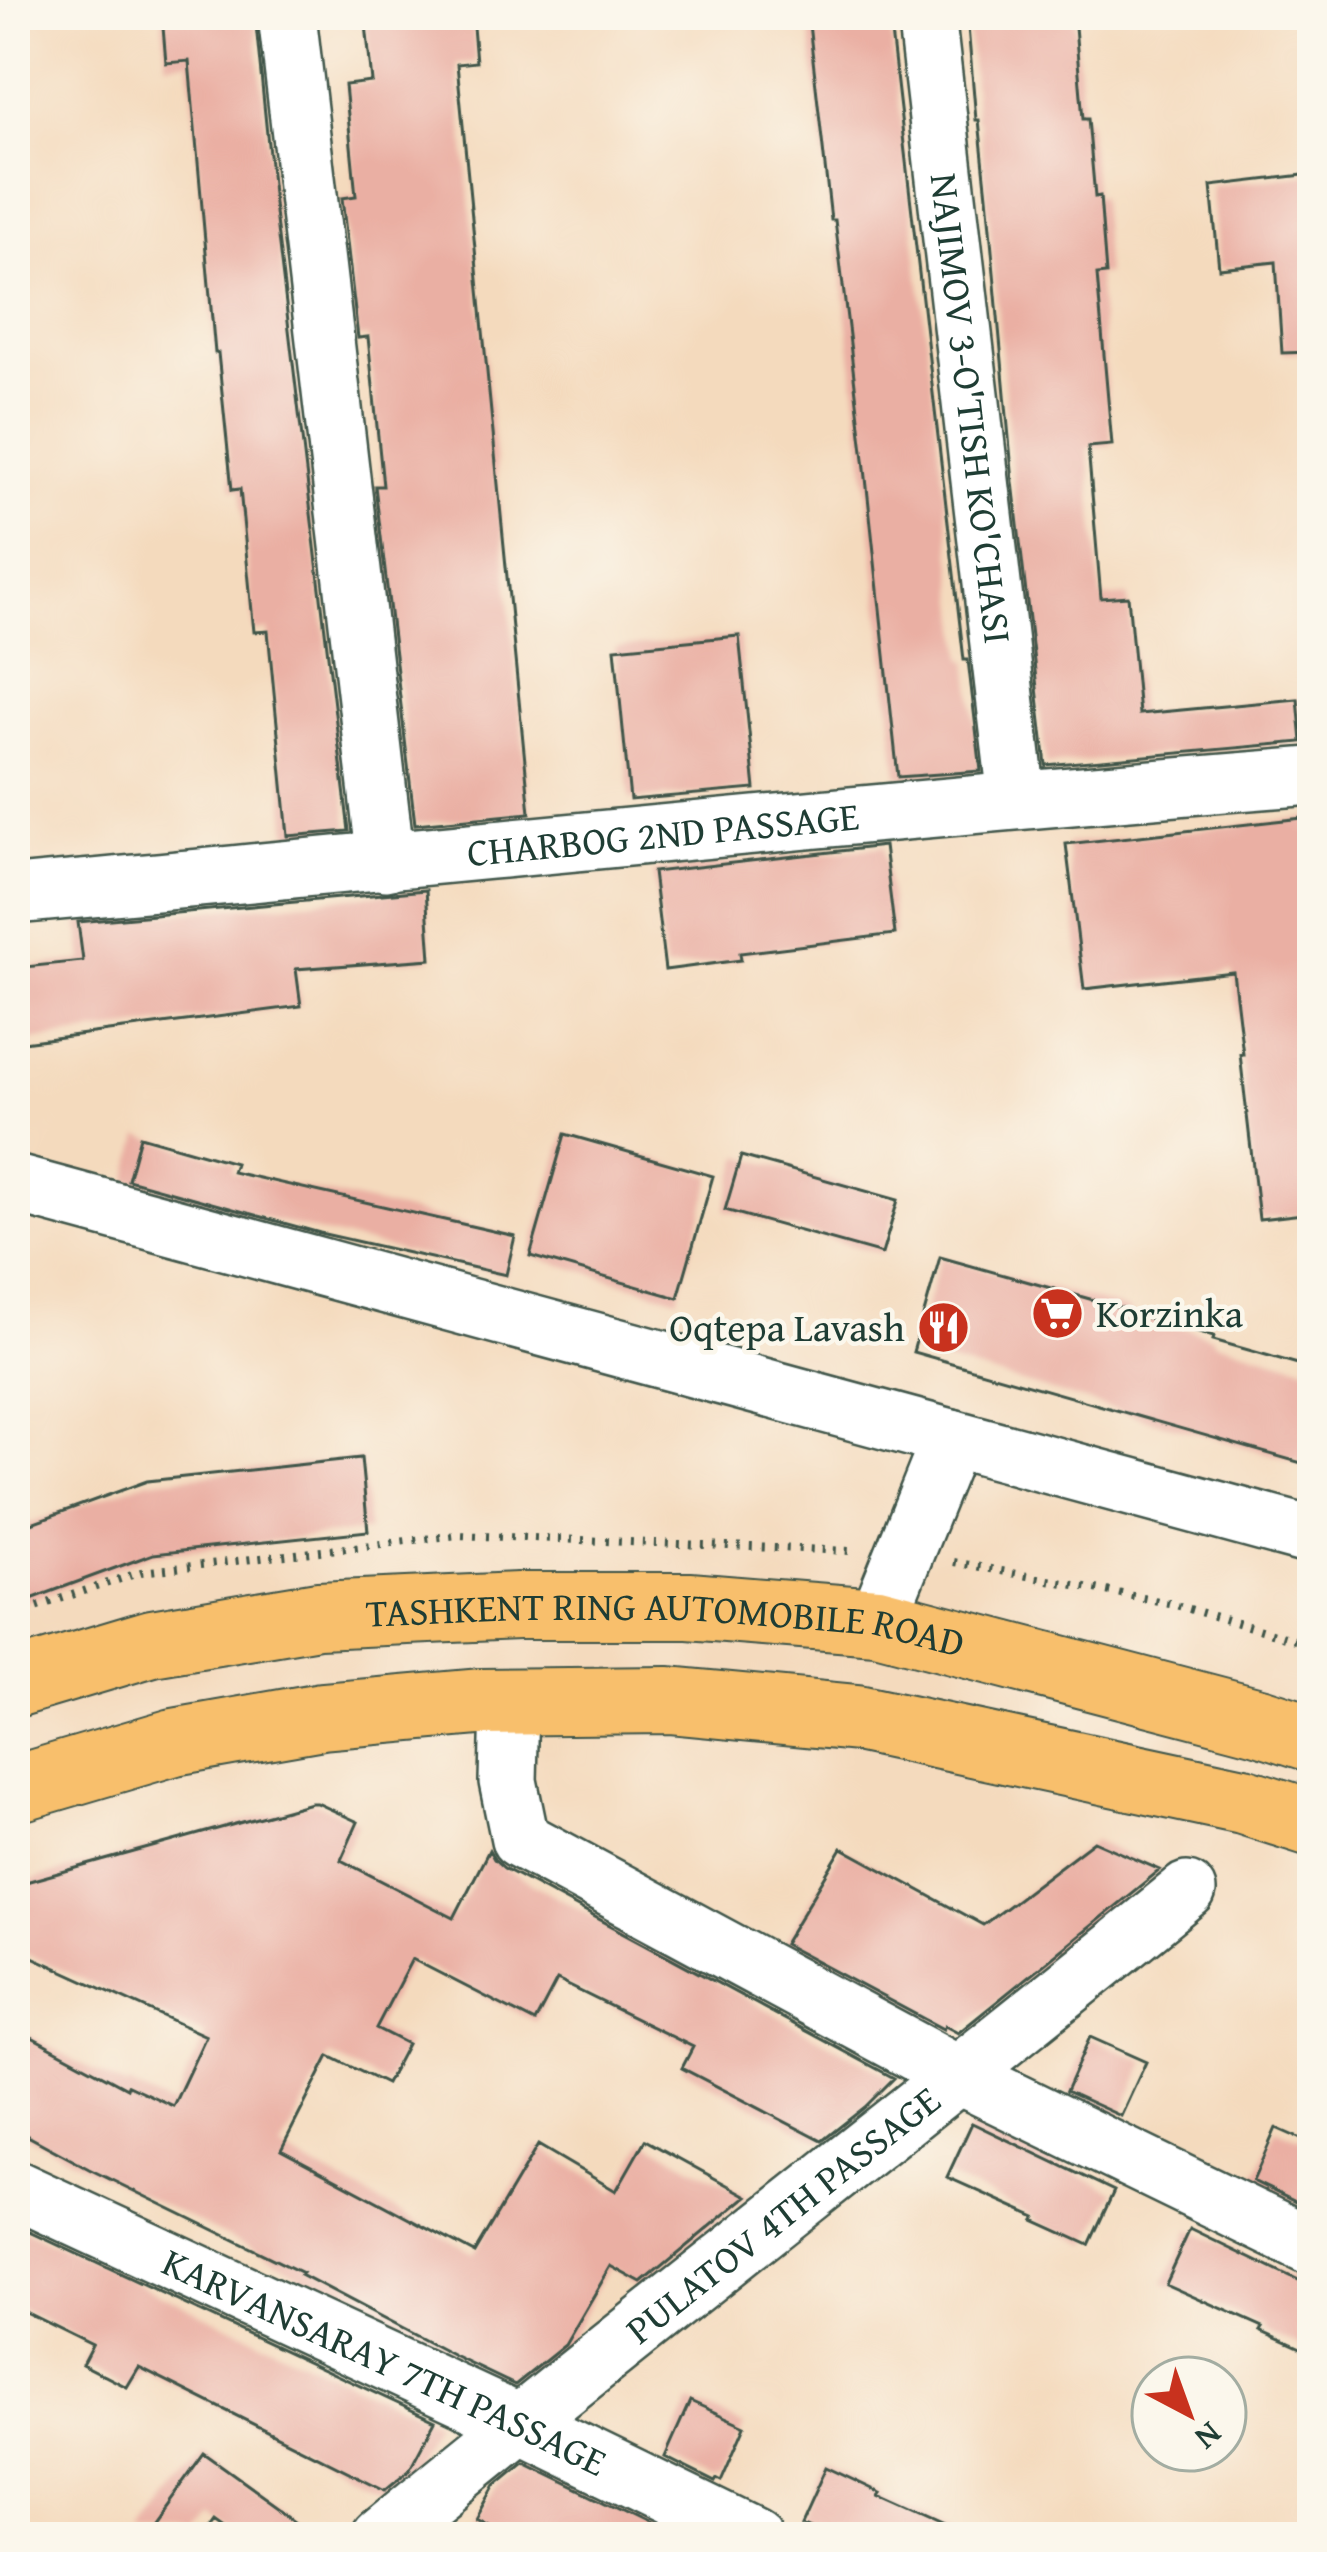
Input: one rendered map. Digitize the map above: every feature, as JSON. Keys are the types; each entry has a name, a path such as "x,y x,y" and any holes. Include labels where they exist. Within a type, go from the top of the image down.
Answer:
{"highway":[{"name":"TASHKENT RING AUTOMOBILE ROAD","path":"15,1684 152,1643 318,1615 518,1606 689,1606 877,1621 1312,1738"},
{"name":"TASHKENT RING AUTOMOBILE ROAD","path":"15,1790 174,1742 322,1716 480,1702 669,1700 857,1718 1243,1801 1312,1823"}],"street":[{"path":"287,15 386,862"},
{"name":"NAJIMOV 3-O'TISH KO'CHASI","path":"926,15 1017,799"},
{"name":"CHARBOG 2ND PASSAGE","path":"15,895 1017,799 1312,776"},
{"path":"15,1184 1312,1535"},
{"path":"877,1621 952,1438"},
{"path":"510,1702 508,1781 520,1839 960,2076 1312,2247"},
{"name":"PULATOV 4TH PASSAGE","path":"380,2537 1187,1891"},
{"name":"KARVАNSARАY 7TH PASSAGE","path":"15,2189 753,2537"}],"building":[{"path":"162,15 255,15 349,831 288,836 268,631 254,632 240,489 232,490 189,61 166,63"},
{"path":"365,15 472,15 476,62 457,64 530,813 415,824 375,486 383,486 368,337 358,338 342,198 356,196 345,85 372,82"},
{"path":"808,15 889,15 981,771 898,777"},
{"path":"967,15 1074,15 1083,119 1088,119 1095,197 1100,196 1106,274 1097,275 1112,445 1088,447 1101,598 1128,596 1139,714 1298,699 1302,742 1046,765"},
{"path":"1312,174 1312,352 1282,353 1276,262 1219,268 1211,186"},
{"path":"739,636 755,789 630,800 615,648"},
{"path":"1312,817 1312,1213 1259,1219 1233,972 1084,989 1066,844"},
{"path":"884,846 895,934 740,953 741,960 665,970 653,872"},
{"path":"426,890 431,959 296,969 301,1006 15,1043 15,968 83,961 78,922"},
{"path":"565,1134 713,1176 678,1298 530,1256"},
{"path":"140,1136 235,1163 232,1172 515,1236 506,1275 320,1233 128,1180"},
{"path":"741,1156 898,1200 882,1254 725,1210"},
{"path":"940,1257 1312,1368 1312,1466 913,1352"},
{"path":"361,1458 368,1531 153,1554 15,1605 15,1529 147,1481"},
{"path":"311,1803 358,1822 341,1860 454,1918 489,1850 504,1868 894,2078 822,2141 682,2068 693,2047 557,1980 535,2022 412,1959 376,2028 407,2044 386,2084 329,2056 281,2150 474,2253 538,2145 616,2191 645,2140 747,2196 642,2283 611,2266 565,2345 515,2385 15,2129 15,2028 127,2088 173,2106 206,2036 15,1949 15,1885"},
{"path":"1094,1841 1160,1870 958,2033 784,1944 842,1848 983,1925"},
{"path":"1090,2037 1146,2062 1121,2116 1066,2091"},
{"path":"972,2123 1114,2191 1089,2245 947,2177"},
{"path":"1276,2128 1312,2144 1312,2210 1253,2181"},
{"path":"15,2225 435,2421 409,2470 385,2490 139,2367 127,2387 82,2364 92,2345 15,2307"},
{"path":"1190,2229 1312,2288 1312,2353 1165,2283"},
{"path":"690,2401 745,2426 721,2481 665,2457"},
{"path":"204,2453 321,2537 241,2537 216,2519 203,2537 143,2537"},
{"path":"524,2462 678,2537 509,2537 477,2519 496,2485"},
{"path":"826,2467 970,2537 835,2537 801,2522"}],"place":[{"name":"Korzinka","path":"1057,1313"},
{"name":"Oqtepa Lavash","path":"944,1327"}]}
